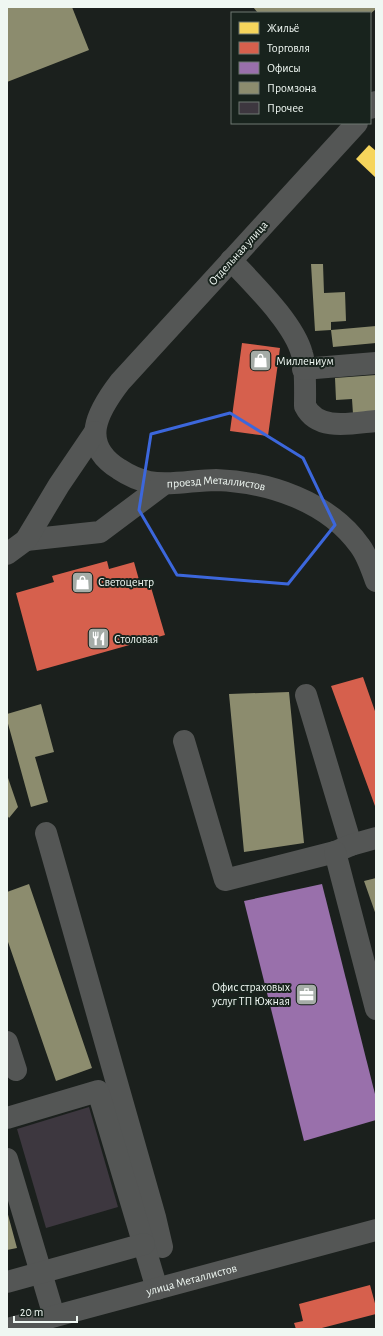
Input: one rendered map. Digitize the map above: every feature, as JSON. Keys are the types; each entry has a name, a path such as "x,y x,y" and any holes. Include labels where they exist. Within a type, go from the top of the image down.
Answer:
{"street":[{"name":"Отдельная улица","path":"120,382 356,124"},
{"path":"232,260 273,306 290,331 302,354 305,406 309,413 315,419 331,424 376,421"},
{"path":"303,369 376,363"},
{"name":"проезд Металлистов","path":"120,382 101,410 96,422 95,432 99,451 113,466 135,478 149,482 164,484 214,480 239,481 269,488 294,497 331,516 346,529 361,547 376,582"},
{"path":"7,554 26,540 59,485 95,432"},
{"path":"26,540 100,532 164,484"},
{"path":"306,695 343,849 376,1009"},
{"path":"184,741 225,880 343,849 376,838"},
{"path":"46,833 155,1217 153,1245 158,1288"},
{"path":"7,1042 16,1070"},
{"path":"7,1118 98,1090 153,1245"},
{"path":"7,1159 54,1316"},
{"name":"улица Металлистов","path":"7,1329 376,1230"},
{"path":"7,1282 41,1272 153,1245"}],"highlighted area":[{"path":"230,413 303,458 335,525 288,584 177,575 139,510 151,434"}],"building: Жильё":[{"path":"369,145 376,151 376,178 356,159"}],"building: Торговля":[{"path":"242,343 280,348 268,436 230,431"},
{"path":"107,561 109,569 134,562 141,587 150,584 165,635 37,671 16,593 54,582 52,576"},
{"path":"363,677 376,714 376,806 331,686"},
{"path":"370,1285 376,1307 376,1314 318,1329 296,1329 294,1323 303,1321 299,1304"}],"building: Офисы":[{"path":"322,884 376,1098 376,1120 304,1141 244,901"}],"building: Промзона":[{"path":"7,7 72,7 89,50 7,82"},
{"path":"253,7 376,7 376,9 371,13 257,12"},
{"path":"311,264 323,264 324,293 345,292 346,321 331,322 331,330 315,331"},
{"path":"376,326 376,343 333,347 331,330"},
{"path":"376,375 376,412 353,414 352,399 336,400 335,378"},
{"path":"289,692 304,843 244,852 229,694"},
{"path":"41,704 54,752 35,757 48,802 31,807 7,720 7,714"},
{"path":"7,775 18,807 9,818 7,815"},
{"path":"376,878 376,915 364,881"},
{"path":"29,884 92,1068 56,1081 7,939 7,892"},
{"path":"7,1211 17,1248 7,1250"}],"building: Прочее":[{"path":"89,1107 118,1207 46,1228 17,1129"}],"place":[{"name":"Миллениум","path":"260,361"},
{"name":"Светоцентр","path":"83,582"},
{"name":"Столовая","path":"98,639"},
{"name":"Офис страховых услуг ТП Южная","path":"306,994"}]}
